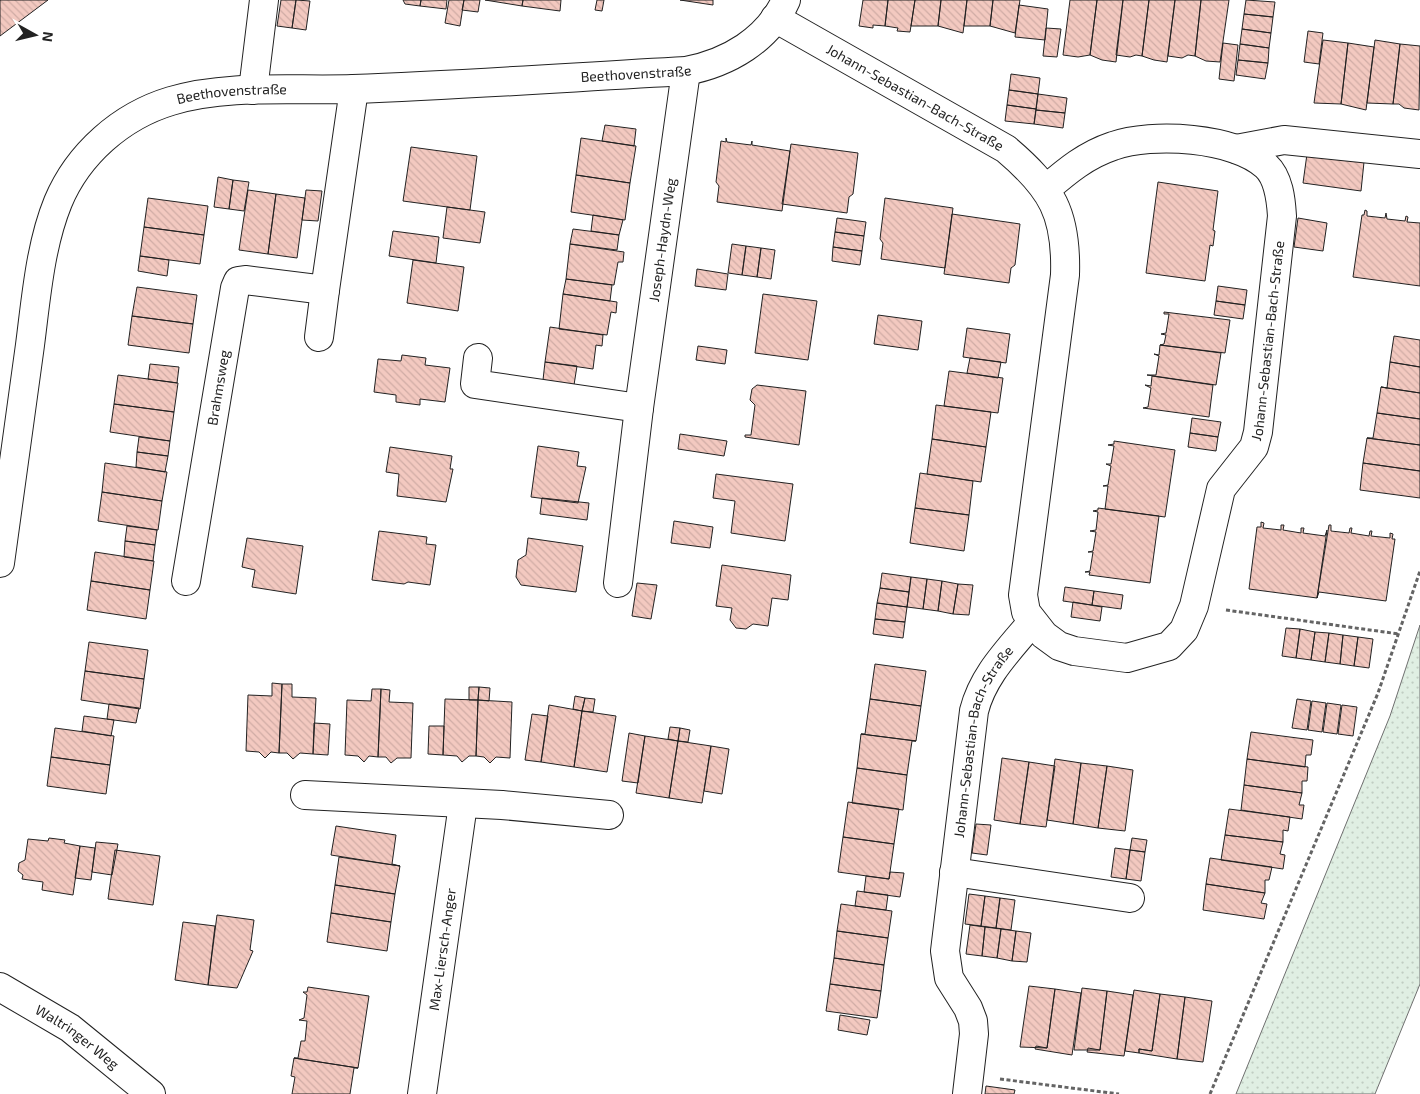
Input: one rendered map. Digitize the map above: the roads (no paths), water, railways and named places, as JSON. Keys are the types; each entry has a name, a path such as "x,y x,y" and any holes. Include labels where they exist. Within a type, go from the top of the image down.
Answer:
{"street":[{"path":"253,90 264,0"},
{"name":"Beethovenstraße","path":"0,562 5,490 43,263 57,204 66,187 95,148 114,129 134,116 172,100 207,94 253,90 354,89 686,72 707,67 735,54 760,37 781,9"},
{"name":"Johann-Sebastian-Bach-Straße","path":"781,9 1006,149 1039,178 1046,189 1064,232 1066,251 1022,584 1026,612 1044,635 1059,646 1096,656 1127,658 1151,653 1169,646 1184,630 1194,606 1221,489 1254,447 1258,432 1282,216 1280,196 1267,167 1236,149 1180,138 1156,138 1114,145 1093,153 1046,189"},
{"name":"Joseph-Haydn-Weg","path":"618,583 639,408 686,72"},
{"path":"319,337 354,89"},
{"path":"1236,149 1284,140 1420,154"},
{"name":"Brahmsweg","path":"186,581 235,288 238,281 245,280 325,290"},
{"path":"478,358 475,384 639,408"},
{"name":"Johann-Sebastian-Bach-Straße","path":"968,1084 974,1034 973,1021 968,1008 949,978 945,950 974,711 977,697 992,669 1032,622"},
{"path":"305,795 502,805 609,815"},
{"name":"Max-Liersch-Anger","path":"422,1094 463,804"},
{"path":"954,872 1130,898"},
{"name":"Waltringer Weg","path":"0,987 70,1028 151,1094"}]}
